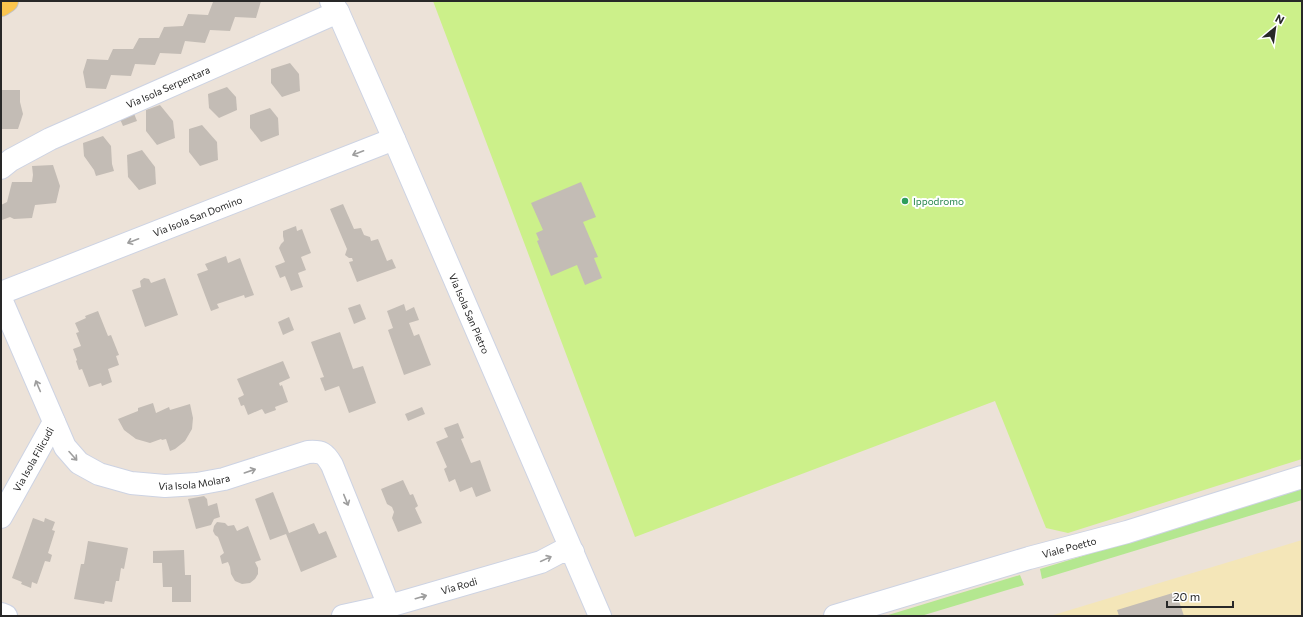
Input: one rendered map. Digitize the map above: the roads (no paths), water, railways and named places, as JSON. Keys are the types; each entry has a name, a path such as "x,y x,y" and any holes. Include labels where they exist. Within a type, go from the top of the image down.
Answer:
{"main road":[{"path":"1,5 7,1"}],"street":[{"name":"Via Isola San Pietro","path":"335,5 600,616"},
{"name":"Via Isola Serpentara","path":"1,168 11,160 50,139 335,5"},
{"name":"Via Isola San Domino","path":"1,293 394,139"},
{"name":"Via Isola Molara","path":"1,299 64,447 79,463 99,474 131,482 165,486 196,484 224,479 308,452 319,452 327,455 332,464 389,606"},
{"name":"Via Isola Filicudi","path":"1,517 54,422"},
{"name":"Viale Poetto","path":"835,616 1029,558 1127,532 1302,477"},
{"name":"Via Rodi","path":"343,616 389,606 542,562 560,552 573,552"},
{"path":"1,614 6,616"}],"place":[{"name":"Ippodromo","path":"905,201"}]}
